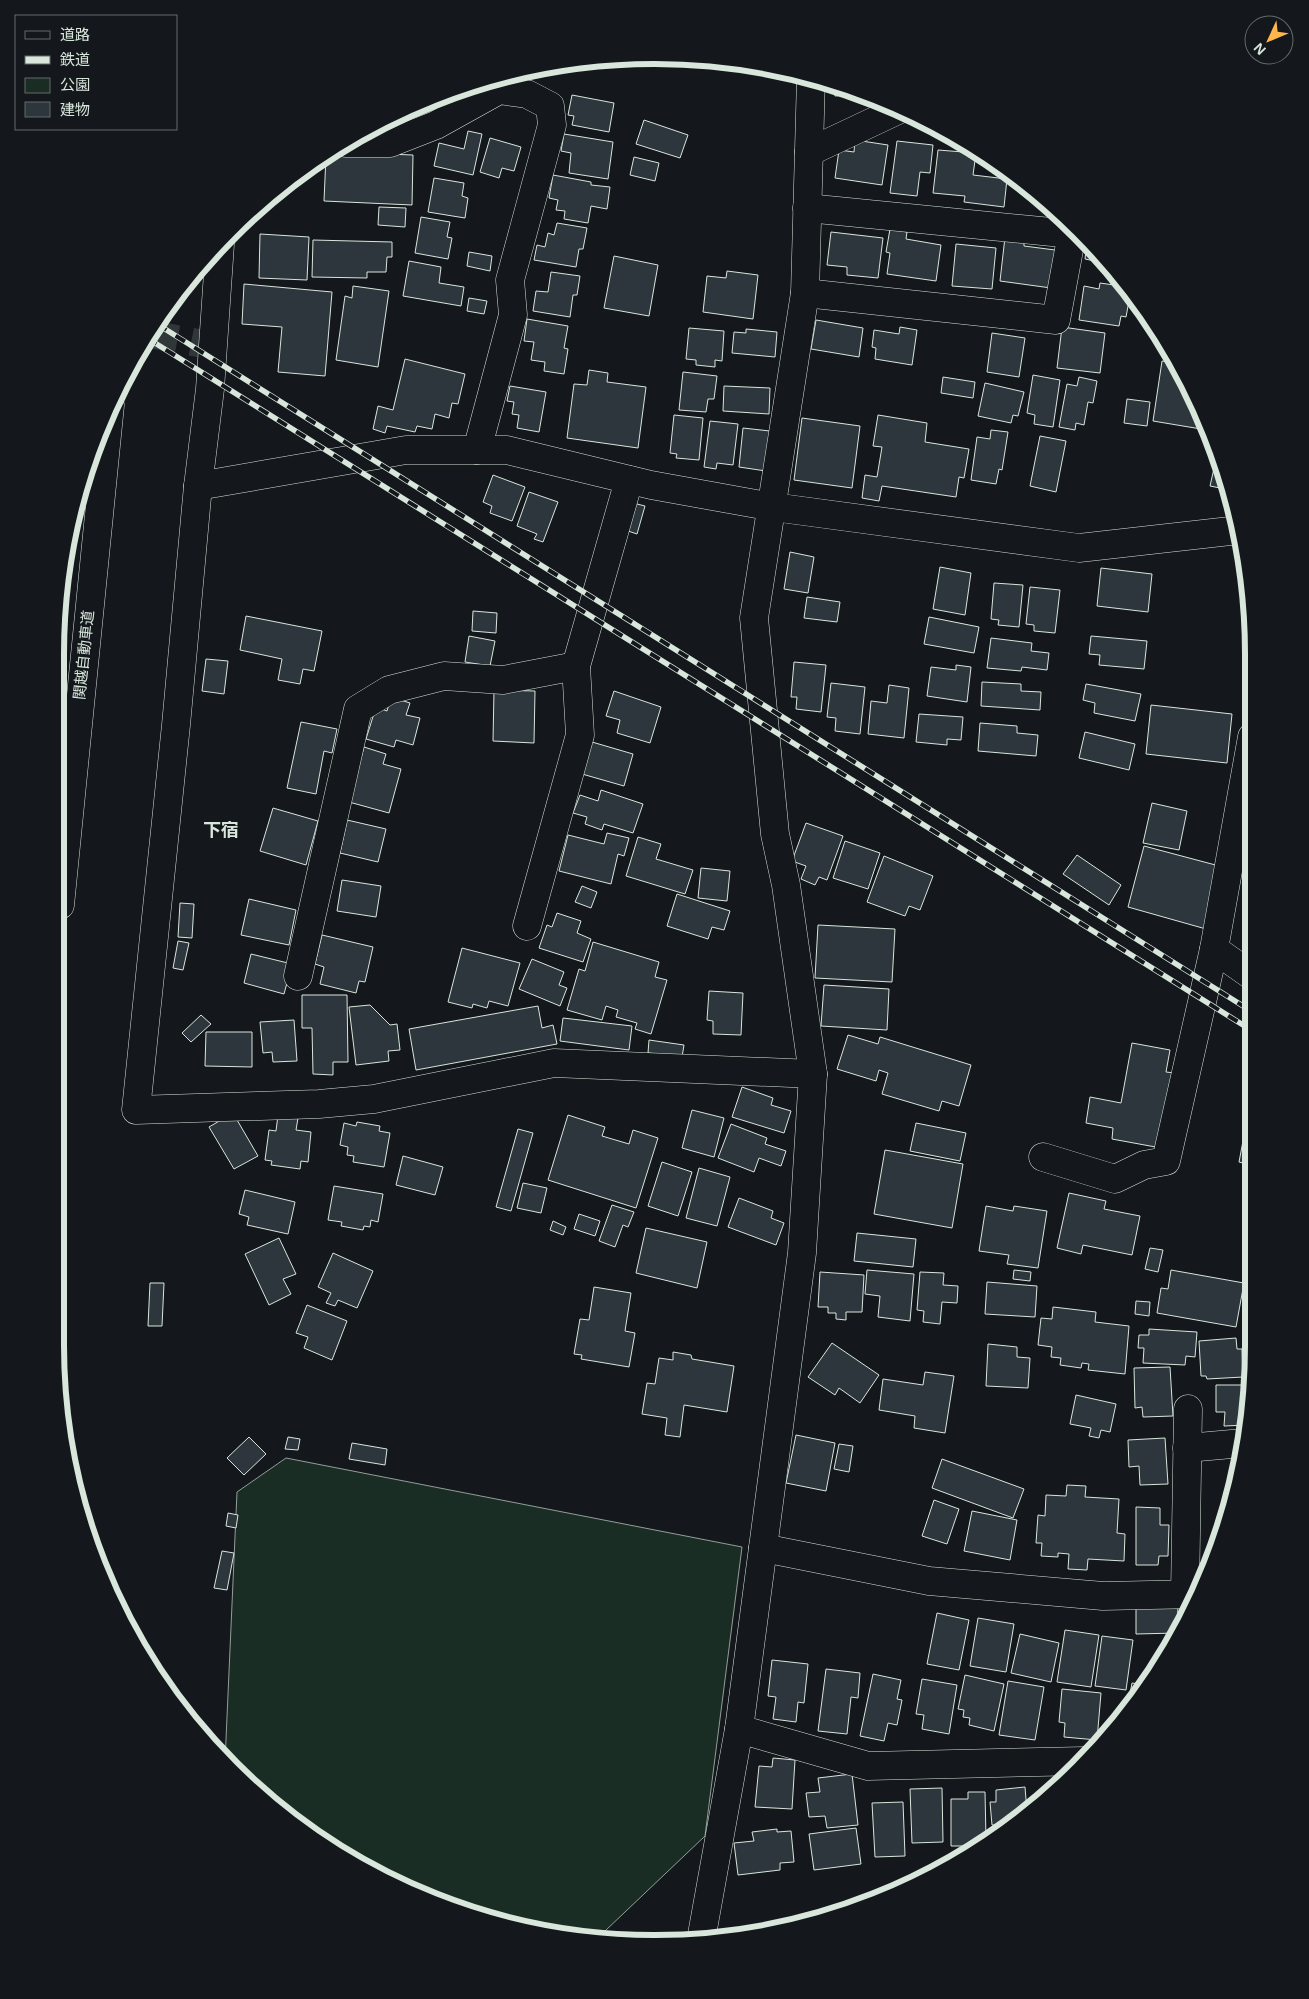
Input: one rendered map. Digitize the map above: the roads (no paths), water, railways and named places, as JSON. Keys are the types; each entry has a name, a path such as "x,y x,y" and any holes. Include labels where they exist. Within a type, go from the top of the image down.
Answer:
{"main road":[{"path":"702,1933 739,1729 802,1254 813,1074 786,885 775,834 754,618 805,294 811,85"},
{"path":"358,144 390,143 436,125 499,90 527,94 550,106 552,125 510,280 513,315 477,450"},
{"path":"809,152 891,113"},
{"path":"807,208 1065,230"},
{"path":"805,294 1056,320 1071,236"},
{"path":"219,255 210,389 198,486 176,725 136,1110 319,1104 374,1100 554,1063 813,1074"},
{"name":"関越自動車道","path":"64,865 107,433"},
{"path":"198,486 406,450 507,450 629,480 772,507 1080,548 1232,531"},
{"path":"527,926 580,735 576,666 629,480"},
{"path":"298,976 358,708 389,690 444,676 503,680 576,666"},
{"path":"1043,1157 1115,1179 1144,1165 1166,1161 1214,950 1245,776"},
{"path":"1214,950 1245,971"},
{"path":"1188,1409 1187,1448 1191,1591"},
{"path":"1187,1448 1237,1444"},
{"path":"763,1548 929,1581 1103,1596 1189,1594"},
{"path":"739,1729 868,1766 1073,1761"}],"tunnel":[{"path":"157,335 214,346"}],"railway":[{"path":"162,327 1245,1007"},
{"path":"153,342 1245,1026"}],"district":[{"name":"下宿","path":"221,830"}]}
